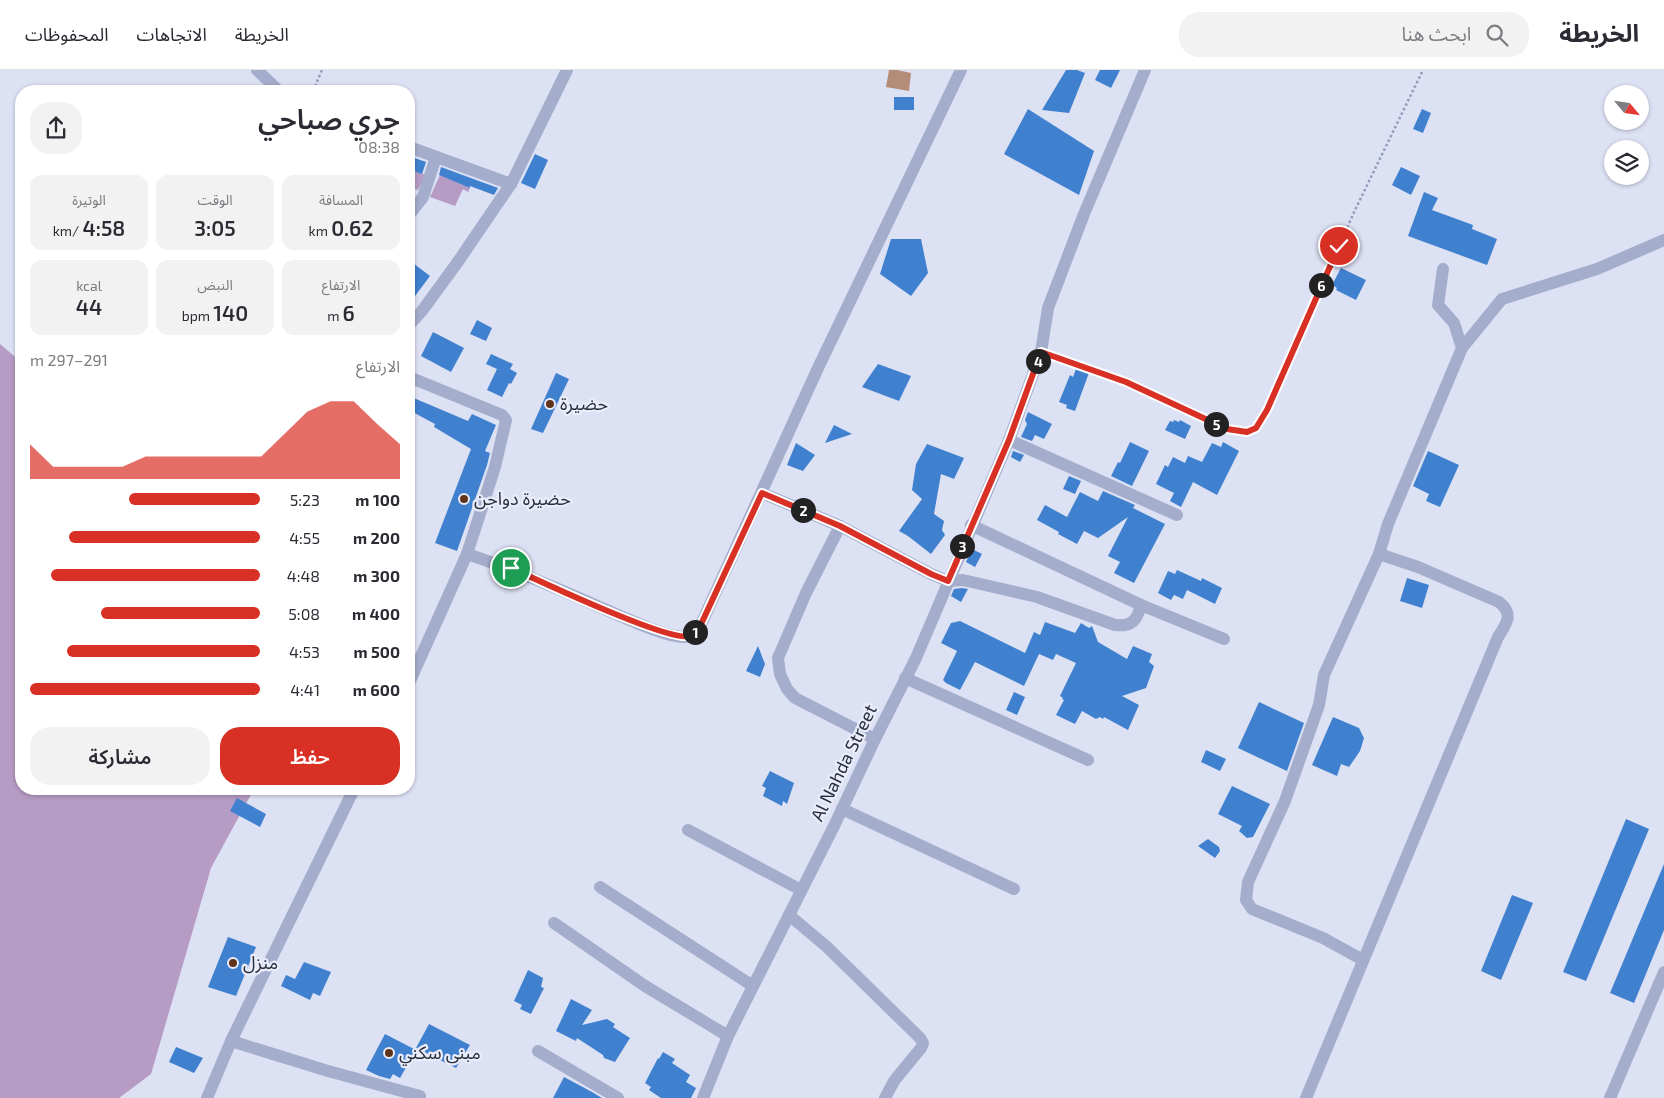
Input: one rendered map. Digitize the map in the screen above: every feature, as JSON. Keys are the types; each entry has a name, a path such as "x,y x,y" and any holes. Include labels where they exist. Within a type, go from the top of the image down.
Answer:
{"street":[{"path":"257,70 273,85"},
{"path":"415,319 457,263 511,184 567,70"},
{"path":"467,554 511,568 648,627 679,637 688,637 694,634 703,620 818,368 962,70"},
{"name":"Al Nahda Street","path":"703,1098 728,1036 916,658 971,525 1009,440 1041,352 1048,308 1084,214 1145,70"},
{"path":"415,149 511,184"},
{"path":"415,208 423,197 436,157"},
{"path":"1363,960 1323,938 1252,909 1246,900 1248,882 1285,801 1319,705 1324,675 1379,554 1388,524 1462,348 1502,299 1597,268 1664,240"},
{"path":"1443,269 1438,305 1454,323 1462,348"},
{"path":"415,379 502,415 506,420 495,467 467,554 415,670"},
{"path":"1009,440 1177,515"},
{"path":"762,493 840,526 948,581 963,580 1037,598 1115,625 1124,626 1133,622 1138,614 1140,605"},
{"path":"971,525 1140,605 1224,639"},
{"path":"840,526 806,593 778,658 780,674 787,689 795,698 875,739"},
{"path":"1306,1098 1494,646 1507,623 1508,614 1505,607 1498,602 1418,567 1379,554"},
{"path":"905,678 1088,760"},
{"path":"207,1098 231,1041 351,795"},
{"path":"842,809 1014,889"},
{"path":"688,830 801,890"},
{"path":"600,888 753,986"},
{"path":"789,915 827,947 923,1043 921,1048 894,1080 885,1098"},
{"path":"554,923 644,986 728,1036"},
{"path":"1610,1098 1664,972"},
{"path":"231,1041 328,1071 420,1096"},
{"path":"538,1052 618,1098"}],"path":[{"path":"316,85 322,70"},
{"path":"1041,352 1126,382 1227,429 1247,432 1256,428 1267,410 1355,210 1423,70"}],"shaded area":[{"path":"889,70 911,73 909,91 886,87"},
{"path":"415,171 426,175 418,190 415,189"},
{"path":"440,175 470,188 468,192 463,189 455,206 430,197"},
{"path":"0,344 15,357 15,795 251,795 211,868 151,1074 119,1098 0,1098"}],"building":[{"path":"1066,70 1077,70 1085,73 1069,113 1042,110"},
{"path":"1100,70 1120,70 1111,88 1095,80"},
{"path":"894,97 914,97 914,110 894,110"},
{"path":"1028,109 1094,151 1079,195 1004,154"},
{"path":"1422,109 1431,113 1423,133 1413,129"},
{"path":"535,154 548,160 535,189 521,183"},
{"path":"415,158 426,162 422,174 415,171"},
{"path":"441,167 498,188 494,195 470,186 470,188 439,175"},
{"path":"1401,167 1420,176 1411,195 1392,185"},
{"path":"1424,192 1438,198 1432,210 1473,225 1472,229 1497,239 1487,265 1408,236"},
{"path":"891,239 921,239 928,273 911,296 880,274"},
{"path":"415,265 430,276 415,296"},
{"path":"1341,268 1366,280 1356,300 1336,290 1337,288 1332,285"},
{"path":"477,320 492,328 486,341 470,334"},
{"path":"433,332 464,348 451,372 421,356"},
{"path":"491,354 513,364 510,369 517,373 502,397 487,390 497,369 486,364"},
{"path":"878,364 911,376 899,401 862,387"},
{"path":"1077,366 1090,370 1075,411 1066,408 1067,405 1059,402 1070,375 1073,377"},
{"name":"حضيرة","path":"556,373 569,379 543,433 531,429"},
{"path":"415,399 468,421 472,414 496,425 485,451 490,453 487,465 457,551 435,543 471,449 434,427 435,424 415,413"},
{"path":"1028,412 1052,424 1044,439 1035,435 1032,441 1021,437 1027,424 1025,420"},
{"path":"1174,420 1179,422 1180,420 1191,426 1185,439 1165,430 1170,421 1173,422"},
{"path":"834,425 852,434 825,443"},
{"path":"1130,442 1149,451 1132,486 1111,476 1118,462 1120,463"},
{"path":"1223,442 1239,451 1217,495 1193,482 1181,507 1170,501 1174,493 1156,484 1165,465 1168,467 1173,457 1185,463 1188,456 1202,462 1212,443 1221,447"},
{"path":"796,443 815,455 803,471 787,465"},
{"path":"927,444 964,458 954,479 941,474 934,514 944,521 942,530 945,535 931,554 899,531 922,499 912,490 916,464"},
{"path":"1013,451 1024,455 1020,462 1011,457"},
{"path":"1428,451 1459,465 1440,507 1426,501 1429,494 1413,486"},
{"path":"1069,476 1081,481 1075,494 1063,489"},
{"path":"1103,491 1135,505 1133,508 1165,524 1134,583 1114,573 1120,562 1108,556 1128,517 1098,538 1084,531 1077,544 1037,520 1045,505 1067,517 1080,492 1098,501"},
{"path":"972,549 982,554 975,567 966,562"},
{"path":"1177,570 1201,581 1202,578 1222,588 1215,604 1187,590 1183,599 1174,595 1171,600 1158,593 1168,571 1175,574"},
{"path":"1407,578 1429,585 1422,608 1400,601"},
{"path":"954,589 968,589 961,602 951,596"},
{"path":"960,621 1025,653 1034,632 1040,635 1045,622 1075,633 1081,623 1089,628 1092,626 1098,642 1127,659 1133,646 1152,654 1149,662 1154,666 1146,688 1122,696 1139,705 1128,730 1104,717 1103,719 1100,717 1096,719 1082,711 1075,724 1056,715 1064,700 1060,696 1076,663 1056,654 1053,660 1039,654 1024,686 975,662 960,690 946,683 943,680 957,651 941,643 951,623"},
{"path":"758,646 765,664 760,677 746,671"},
{"path":"1014,692 1025,697 1017,715 1006,710"},
{"path":"1259,702 1304,723 1287,771 1238,748"},
{"path":"1333,717 1359,728 1364,738 1360,751 1349,767 1341,764 1337,776 1312,765"},
{"path":"1206,750 1226,759 1220,771 1201,762"},
{"path":"770,771 794,783 787,804 783,801 782,806 763,796 766,788 762,786"},
{"path":"1232,786 1270,804 1253,837 1247,838 1239,831 1242,826 1218,814"},
{"path":"237,798 266,814 260,827 230,811"},
{"path":"1626,819 1649,829 1586,981 1563,972"},
{"path":"1208,839 1219,847 1220,851 1215,858 1198,846"},
{"path":"1664,864 1664,930 1634,1003 1610,993"},
{"path":"1512,895 1533,903 1501,980 1481,971"},
{"name":"منزل","path":"228,937 256,947 236,996 208,987"},
{"name":"منزل","path":"304,962 331,972 320,996 313,993 310,1000 281,986 286,975 295,979"},
{"path":"528,970 543,978 541,987 544,988 531,1014 520,1009 522,1005 514,1001"},
{"path":"571,999 592,1010 582,1025 607,1019 615,1024 613,1027 630,1038 615,1062 604,1058 603,1055 577,1038 576,1041 556,1031"},
{"name":"مبنى سكني","path":"429,1024 470,1045 456,1068 416,1048"},
{"name":"مبنى سكني","path":"385,1034 416,1050 400,1078 393,1074 390,1079 366,1070"},
{"path":"176,1047 203,1058 194,1073 169,1062"},
{"path":"663,1052 675,1059 672,1063 690,1075 686,1082 696,1088 691,1098 661,1098 649,1090 651,1087 645,1083"},
{"path":"564,1077 592,1092 602,1098 553,1098"}],"place":[{"name":"حضيرة","path":"550,404"},
{"name":"حضيرة دواجن","path":"464,499"},
{"name":"منزل","path":"233,963"},
{"name":"مبنى سكني","path":"389,1053"}],"route":[{"path":"511,568 648,627 679,637 688,637 694,634 703,620 762,493 840,526 948,581 1009,440 1041,352 1126,382 1227,429 1247,432 1256,428 1267,410 1339,246"}]}
